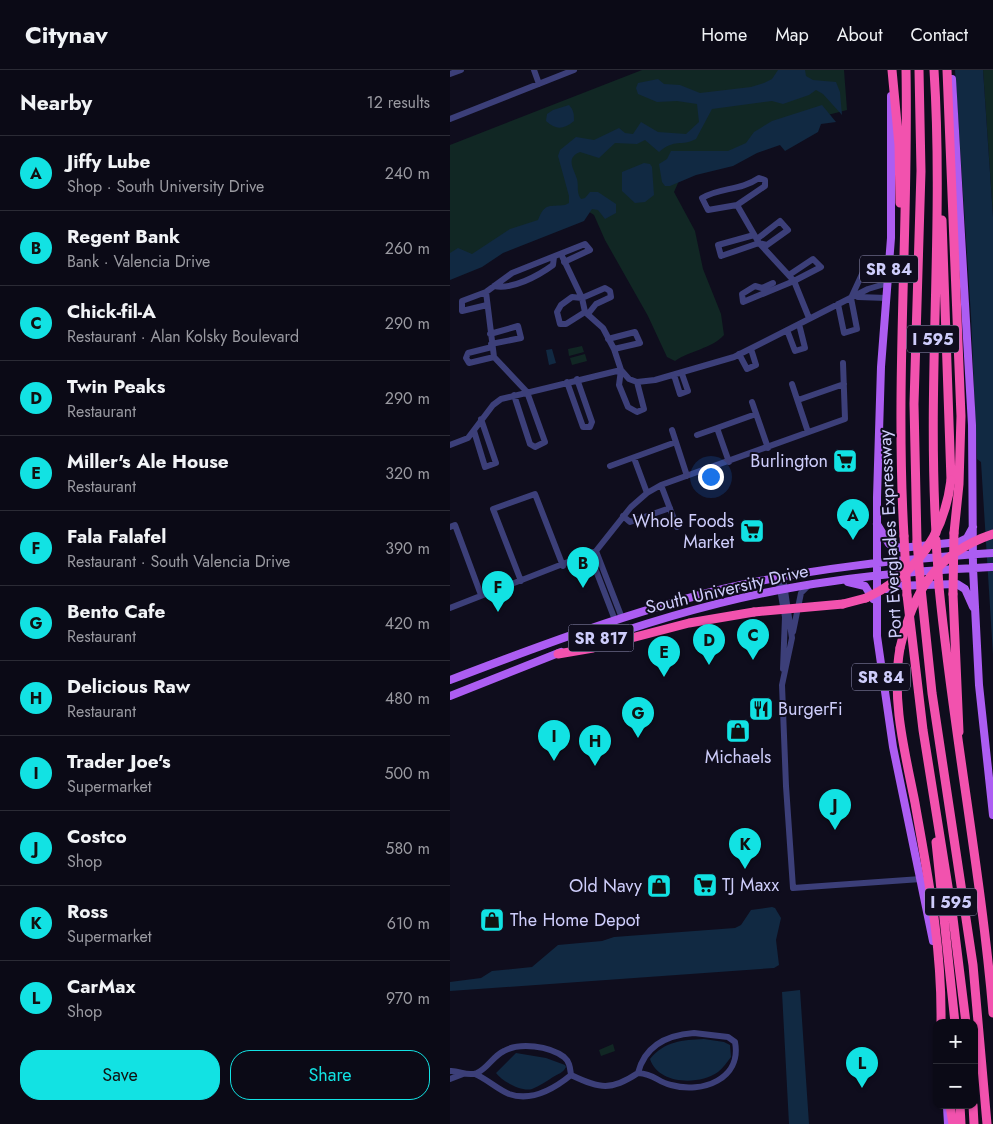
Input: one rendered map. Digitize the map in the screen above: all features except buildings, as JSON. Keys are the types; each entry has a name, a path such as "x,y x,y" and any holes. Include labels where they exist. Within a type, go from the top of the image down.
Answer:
{"highway":[{"path":"891,70 899,146 903,281"},
{"name":"Port Everglades Expressway","path":"906,70 900,423 907,595 920,711 953,918 966,1019"},
{"path":"919,70 921,170 914,404 918,542 932,693 973,965 987,1124"},
{"name":"I 595","path":"934,70 937,137 932,421 936,540 939,587 957,742 977,873 993,1013"},
{"path":"948,70 961,416 959,484 954,533 953,594 961,725 957,742"},
{"path":"558,654 593,648 689,623 754,612 844,604 866,598 884,589 902,576 928,548 944,514 950,480 942,206 937,137"},
{"path":"941,1019 942,983 935,911 897,701 900,648 912,609 929,578 952,554 993,534"},
{"path":"931,782 939,885 955,1019"},
{"path":"949,1109 953,1124"},
{"path":"960,1109 961,1124"},
{"path":"973,1109 974,1124"}],"main road":[{"name":"SR 84","path":"891,70 892,189 888,283 881,367 876,522 876,606 884,694 934,952 941,1019"},
{"path":"948,70 967,314 974,523 973,568 979,685 993,815"},
{"path":"876,522 889,544 901,548 963,541 970,534 974,523"},
{"name":"South University Drive","path":"450,680 618,619 709,593 781,578 876,563 989,554"},
{"name":"South University Drive","path":"450,696 558,654 677,614 832,581 990,567"},
{"path":"832,581 865,586 876,606"},
{"path":"876,606 884,591 893,586 952,582 965,589 975,611"},
{"path":"948,1109 948,1124"}],"street":[{"path":"450,74 461,70"},
{"path":"534,70 539,84"},
{"path":"450,119 574,70"},
{"path":"759,178 765,180 765,186 737,205 708,210 702,198 710,193 748,186 759,178"},
{"path":"737,205 756,239 794,281 809,318"},
{"path":"756,239 721,256 718,245 756,239"},
{"path":"487,305 462,311 462,301 486,292 512,273 585,244 590,250 564,262"},
{"path":"558,255 564,262 582,298 586,313 602,328 614,349 621,370 629,379 637,382 682,374 740,354 878,284 888,283"},
{"path":"494,286 504,288 543,272 553,266 558,255"},
{"path":"773,283 762,288 755,286 742,294 743,302 794,281 821,267 813,259 789,275"},
{"path":"838,304 844,332 857,330 852,298 863,272 868,274"},
{"path":"605,288 610,291 611,298 596,304 586,313 566,324 560,324 557,312 561,305 572,297 582,298 605,288"},
{"path":"486,292 494,357 527,392 545,442 535,447 530,444 514,395"},
{"path":"852,298 866,295 887,298"},
{"path":"787,330 795,351 806,348 799,324"},
{"path":"490,334 518,326 521,338 468,353 466,358 468,362 494,357"},
{"path":"608,339 636,332 640,343 614,349"},
{"path":"740,354 747,369 756,365 751,349"},
{"path":"450,608 593,553 623,516 647,493 661,485 845,419 843,363"},
{"path":"450,445 468,438 498,400 577,379 621,370"},
{"path":"621,370 619,385 628,407 637,412 644,409 637,382"},
{"path":"674,376 680,394 688,391 682,374"},
{"path":"566,382 583,427 590,428 592,422 577,379"},
{"path":"792,384 808,432"},
{"path":"798,400 844,384"},
{"path":"752,402 768,448"},
{"path":"697,435 756,414"},
{"path":"474,431 485,467 496,463 482,420"},
{"path":"717,428 729,462"},
{"path":"672,430 687,476"},
{"path":"610,466 676,442"},
{"path":"634,458 647,493"},
{"path":"661,485 677,527"},
{"path":"521,581 493,509 535,494 562,566"},
{"path":"623,516 630,522 670,508"},
{"path":"450,527 455,525 481,595"},
{"path":"593,553 618,619"},
{"path":"781,578 792,638"},
{"path":"783,680 801,593 809,585"},
{"path":"783,590 786,634 783,680 786,786 793,888 921,878"},
{"path":"571,1075 589,1084 607,1088 622,1084 638,1073 645,1055 653,1047 673,1036 703,1034 728,1037 735,1042 736,1064 729,1073 717,1081 684,1088 670,1085 650,1074 638,1073"},
{"path":"475,1074 486,1068 503,1051 519,1046 539,1048 565,1058 569,1064 571,1075"},
{"path":"450,1071 475,1074 490,1080 508,1094 526,1097 539,1094 571,1075"},
{"path":"450,1079 463,1074"}],"green space":[{"path":"642,70 844,70 847,110 820,117 682,174 674,192 695,231 703,269 721,314 724,335 719,340 675,361 667,357 648,316 605,240 594,215 583,208 450,274 450,145"},
{"path":"983,70 993,70 993,217"},
{"path":"582,346 584,352 569,356 568,349"},
{"path":"585,354 587,361 572,365 570,358"},
{"path":"613,1044 615,1051 601,1056 599,1050"}],"water":[{"path":"778,70 805,70 806,76 813,80 836,82 840,92 842,115 823,94 816,90 809,95 783,104 772,101 712,109 696,139 669,145 659,152 645,140 637,144 615,143 599,158 580,152 575,154 572,164 581,199 585,198 590,192 598,192 616,204 616,213 605,219 598,210 592,209 584,221 503,253 482,267 450,280 450,253 458,248 472,254 510,229 538,220 543,210 548,206 569,203 569,196 558,156 560,150 576,137 594,140 619,128 625,133 633,134 641,122 658,132 686,134 699,122 697,104 677,101 657,102 638,94 636,88 638,83 658,79 664,84 680,85 700,93 751,87 772,79"},
{"path":"955,70 983,70 993,217 993,655 981,462 977,459 971,316"},
{"path":"569,105 574,117 574,121 570,124 560,128 546,121 547,114"},
{"path":"822,105 836,122 821,124 818,132 785,151 780,145 757,153 733,166 696,175 670,186 665,186 662,182 659,164 667,159 671,151 728,151 746,143 754,132 772,121"},
{"path":"644,163 650,164 652,167 654,195 645,202 635,203 622,191 622,172"},
{"path":"552,349 556,363 549,365 546,350"},
{"path":"775,908 781,918 776,940 779,965 774,968 450,991 450,982 481,978 492,971 532,967 558,945 602,941 614,937 735,928 741,925 751,910"},
{"path":"800,990 809,1124 789,1124 782,992"},
{"path":"704,1039 724,1042 730,1045 731,1057 718,1072 710,1076 690,1081 670,1078 661,1074 654,1067 650,1059 668,1045 681,1041"},
{"path":"516,1053 546,1058 566,1067 560,1073 532,1089 523,1089 507,1082 496,1073"}],"place":[{"name":"Burlington","path":"845,461"},
{"name":"Whole Foods Market","path":"752,531"},
{"name":"Jiffy Lube","path":"853,540"},
{"name":"Regent Bank","path":"583,588"},
{"name":"Fala Falafel","path":"498,612"},
{"name":"Chick-fil-A","path":"753,660"},
{"name":"Twin Peaks","path":"709,665"},
{"name":"Miller's Ale House","path":"664,677"},
{"name":"BurgerFi","path":"761,709"},
{"name":"Michaels","path":"738,731"},
{"name":"Bento Cafe","path":"638,738"},
{"name":"Trader Joe's","path":"554,761"},
{"name":"Delicious Raw","path":"595,766"},
{"name":"Costco","path":"835,830"},
{"name":"Ross","path":"745,869"},
{"name":"TJ Maxx","path":"705,885"},
{"name":"Old Navy","path":"659,886"},
{"name":"The Home Depot","path":"492,920"},
{"name":"CarMax","path":"862,1088"}]}
